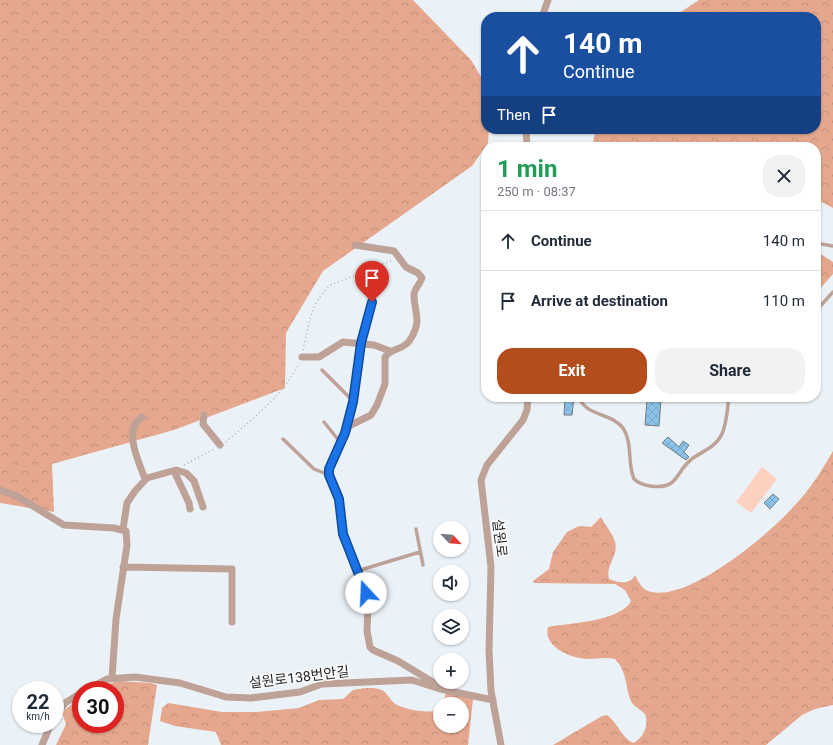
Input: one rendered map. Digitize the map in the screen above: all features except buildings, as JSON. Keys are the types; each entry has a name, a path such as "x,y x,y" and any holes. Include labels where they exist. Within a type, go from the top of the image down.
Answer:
{"street":[{"path":"544,12 548,0"},
{"path":"355,245 394,251 406,267 421,276 414,296 418,318 410,340 401,348 390,351 385,357 385,384 374,411 370,415 354,422 345,433 331,461 329,475 339,499 343,534 366,593 368,607 367,631 370,647 398,661 446,690"},
{"path":"302,357 319,357 343,342 374,345 390,351"},
{"name":"설원로","path":"501,745 493,700 489,650 491,567 481,480 487,465 523,420 527,410 528,402"},
{"path":"204,415 204,424 220,445"},
{"path":"142,417 134,426 133,439 135,450 145,479"},
{"path":"174,471 189,503 190,509"},
{"path":"112,678 116,618 127,540 126,531 123,529 127,503 135,490 145,479 174,471 182,471 191,477 203,507"},
{"path":"0,490 15,495 64,525 123,529"},
{"path":"123,567 232,569 232,622"},
{"name":"설원로138번안길","path":"106,681 112,678 135,677 180,684 226,697 252,698 300,692 322,684 405,680 418,681 446,690 493,700"},
{"path":"64,705 72,699"},
{"path":"42,745 47,733"}],"lane":[{"path":"821,244 833,246"},
{"path":"345,433 353,402 361,343 379,274"},
{"path":"821,306 833,292"},
{"path":"322,370 353,402"},
{"path":"581,402 584,406 621,425 627,435 634,479 642,485 657,487 672,484 689,462 706,452 717,442 724,427 727,402"},
{"path":"324,422 340,442"},
{"path":"283,439 314,469 329,475"},
{"path":"416,529 423,565"},
{"path":"357,571 420,552"}],"path":[{"path":"174,471 220,445 278,396 291,380 302,357 313,307 322,292 331,285 400,258"}],"shaded area":[{"path":"762,467 777,479 751,513 736,502"}],"green space":[{"path":"0,0 413,0 471,60 481,77 481,134 489,134 488,142 481,142 481,153 472,166 323,271 286,333 285,388 174,430 52,464 54,512 0,503"},
{"path":"699,0 833,0 833,208 821,202 821,142 593,142 595,134 821,134 821,12 681,12"},
{"path":"821,254 833,262 833,274 821,287"},
{"path":"833,451 833,705 815,709 802,715 766,745 553,745 602,716 607,715 611,718 625,737 633,743 640,738 646,726 645,714 632,703 624,674 615,659 587,659 566,654 554,646 550,640 548,627 580,623 605,617 625,608 631,601 625,590 615,584 534,583 533,581 549,569 553,552 567,532 579,526 591,527 601,517 613,536 616,547 608,574 609,579 627,582 635,575 642,587 648,591 664,592 684,587 705,577 727,563 749,548 768,531 807,492"},
{"path":"124,681 151,683 157,685 148,745 56,745 62,733 64,733 66,724 64,710 72,704 72,733 124,733"},
{"path":"367,688 379,689 382,690 396,705 408,709 433,711 433,733 469,733 469,698 473,699 468,745 221,745 216,732 175,726 160,721 162,708 168,703 222,712 257,712 299,708 319,700 343,699 353,690"},
{"path":"446,692 465,697 445,697"}],"route":[{"path":"366,593 343,534 339,499 329,475 329,469 331,461 345,433 353,402 361,343 372,302"}]}
